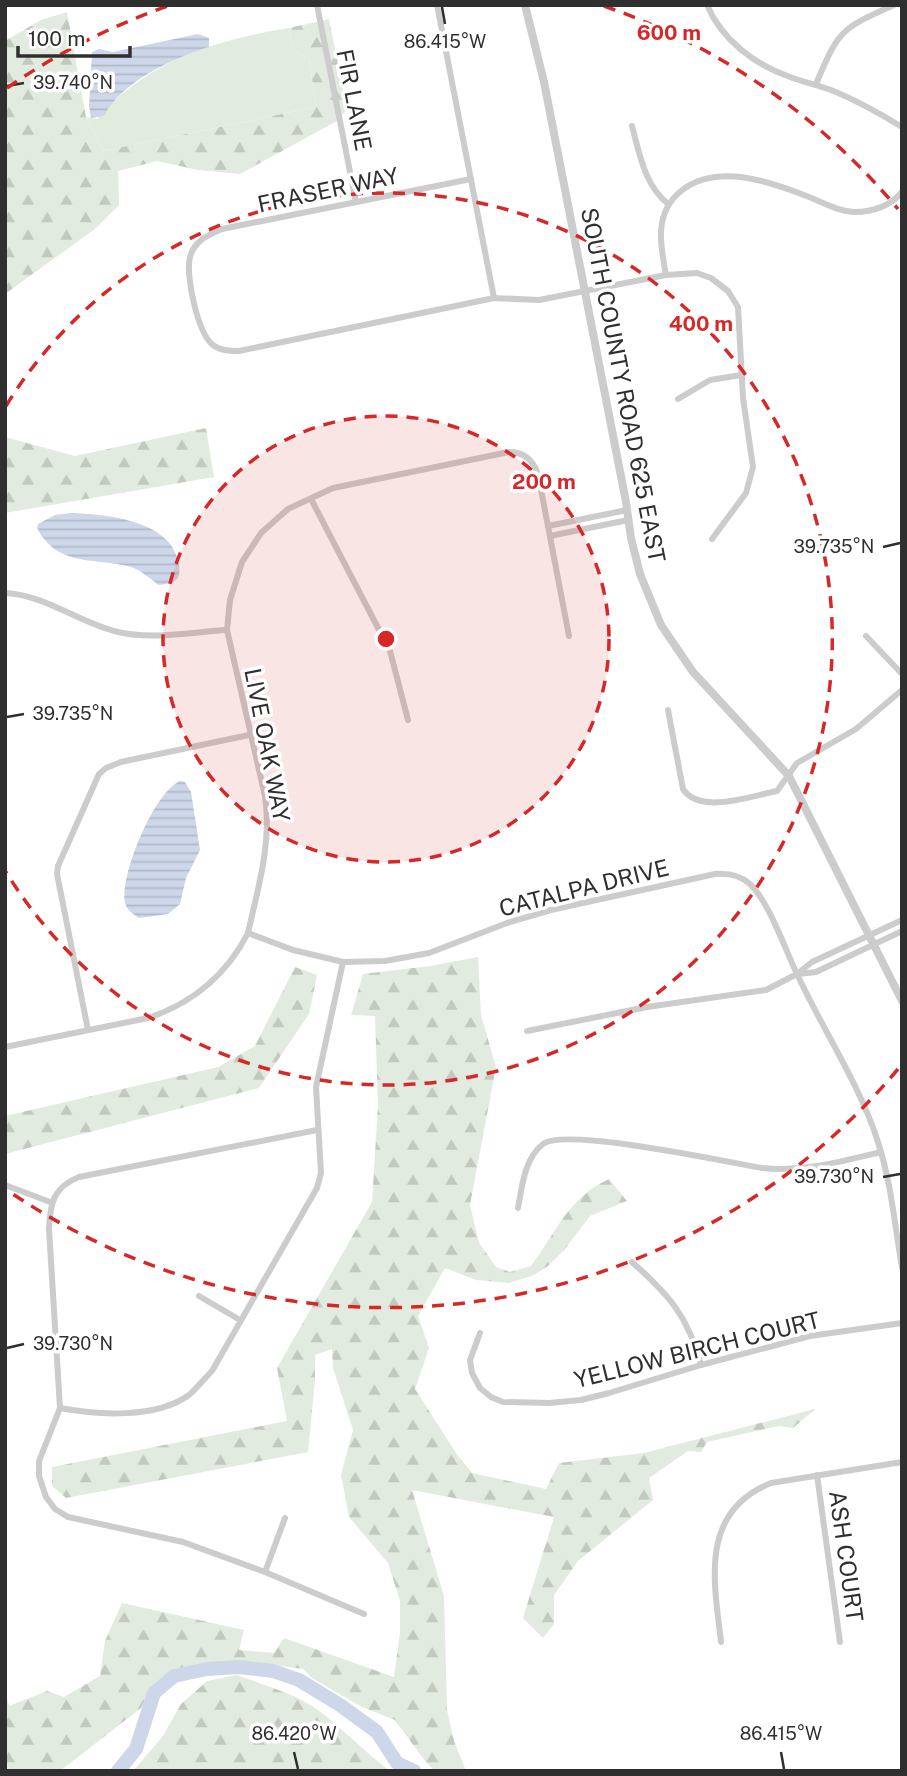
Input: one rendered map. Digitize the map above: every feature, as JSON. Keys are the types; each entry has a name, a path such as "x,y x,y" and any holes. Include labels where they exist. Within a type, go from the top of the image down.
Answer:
{"street":[{"name":"FIR LANE","path":"317,5 356,202"},
{"path":"437,5 494,298 540,300 666,275 704,275 729,291 736,304 752,476 742,500 712,539"},
{"name":"SOUTH COUNTY ROAD 625 EAST","path":"525,5 534,36 640,574 653,608 670,640 693,672 789,776 902,1001"},
{"name":"SOUTH COUNTY ROAD 625 EAST","path":"530,5 534,36"},
{"path":"707,5 719,27 745,53 778,73 849,98 902,127"},
{"path":"816,85 840,35 859,21 894,5"},
{"path":"632,125 647,177 655,192 668,204"},
{"path":"666,275 660,236 662,218 668,204 694,182 721,175 775,186 837,209 853,212 878,208 895,200 902,192"},
{"name":"FRASER WAY","path":"471,179 222,229 206,235 196,245 190,257 189,272 204,335 214,345 225,350 239,351 494,298"},
{"path":"678,399 710,380 741,375"},
{"name":"LIVE OAK WAY","path":"5,1047 148,1018 188,1000 219,976 248,933 266,849 268,822 265,796 227,630 233,587 247,552 278,516 333,488 509,452 527,457 536,469 548,526"},
{"path":"311,499 390,651 408,720"},
{"path":"569,636 548,526 627,510"},
{"path":"550,536 628,520"},
{"path":"5,593 33,598 110,629 130,634 227,630"},
{"path":"866,636 902,674"},
{"path":"668,710 681,784 686,794 705,803 776,791 797,763 856,729 902,691"},
{"path":"88,1030 57,874 67,844 99,774 121,762 249,735"},
{"name":"CATALPA DRIVE","path":"248,933 293,950 344,962 385,961 429,953 506,923 540,913 722,873 741,878 757,892 865,1108 881,1152 902,1268"},
{"path":"527,1031 647,1007 766,990 797,974 812,962 902,920"},
{"path":"797,974 816,972 902,931"},
{"path":"60,1408 94,1414 117,1414 173,1404 190,1394 212,1371 317,1188 321,1173 316,1087 344,962"},
{"path":"317,1130 79,1178 58,1190 50,1202 49,1229 60,1408 38,1469 42,1490 55,1509 68,1517 183,1542 265,1572 364,1614"},
{"path":"518,1208 530,1158 543,1143 553,1139 596,1140 788,1171 820,1168 881,1152"},
{"path":"5,1185 50,1202"},
{"path":"632,1262 663,1290 683,1317 694,1336 701,1365"},
{"path":"199,1296 240,1320"},
{"name":"YELLOW BIRCH COURT","path":"480,1333 471,1354 472,1373 477,1384 486,1393 503,1402 549,1403 581,1400 810,1336 902,1323"},
{"path":"721,1642 713,1569 717,1544 726,1522 742,1502 763,1486 902,1462"},
{"name":"ASH COURT","path":"817,1475 840,1642"},
{"path":"265,1572 285,1518"}],"green space":[{"path":"67,12 86,117 103,151 316,107 309,59 293,51 289,28 329,19 347,109 337,121 240,174 198,170 157,161 118,171 119,205 95,229 5,294 5,41 41,20"},
{"path":"289,28 293,51 309,59 316,107 103,151 86,117 97,119 137,82 184,56 209,47"},
{"path":"206,428 214,477 5,513 5,437 75,456"},
{"path":"478,957 481,1015 496,1067 470,1205 479,1243 496,1267 510,1272 531,1266 564,1216 595,1187 609,1179 627,1201 590,1216 564,1250 534,1275 509,1283 476,1280 445,1268 418,1316 429,1348 415,1389 456,1453 472,1473 546,1489 559,1463 644,1453 815,1409 793,1428 779,1426 707,1442 701,1452 688,1451 649,1478 653,1500 578,1561 554,1595 554,1624 543,1638 523,1618 554,1517 412,1490 444,1596 447,1710 454,1741 466,1771 435,1771 395,1720 362,1707 312,1678 303,1669 253,1662 216,1662 163,1676 151,1689 141,1708 60,1771 5,1771 5,1691 9,1706 47,1691 64,1697 100,1676 105,1641 122,1603 244,1630 239,1650 274,1653 284,1638 394,1677 400,1632 400,1601 388,1563 349,1517 341,1475 353,1430 333,1368 332,1349 315,1355 308,1452 66,1498 52,1486 52,1467 287,1421 277,1368 372,1202 378,1105 375,1016 351,1015 363,974"},
{"path":"295,967 317,975 309,1014 259,1088 5,1154 5,1116 218,1067 255,1046"},
{"path":"237,1675 309,1704 390,1771 133,1771 163,1736 181,1704 207,1681"}],"water":[{"path":"198,34 209,38 209,47 149,73 123,92 104,116 91,118 89,106 92,52 99,49 113,52"},
{"path":"55,515 100,515 147,527 171,545 180,570 178,578 172,583 159,585 131,567 78,559 55,550 37,528 38,524"},
{"path":"180,781 185,782 191,792 200,850 186,878 180,904 168,914 139,918 128,910 125,902 133,855 160,801 170,788"}],"waterway":[{"path":"118,1771 136,1749 154,1693 174,1676 207,1669 239,1667 273,1671 299,1680 377,1732 397,1763 414,1771"}]}
